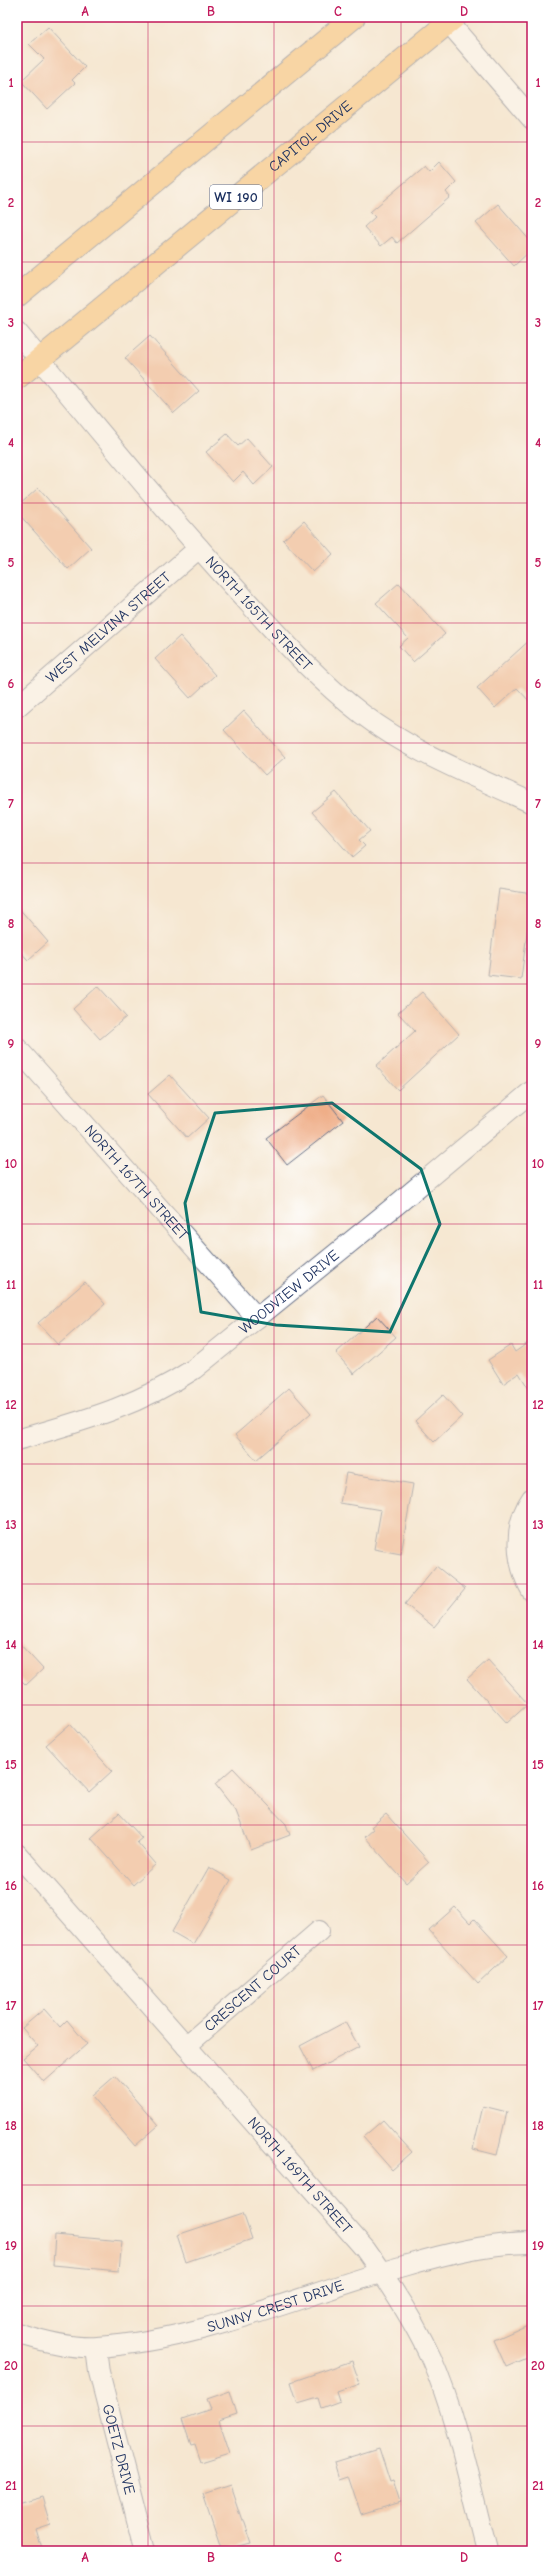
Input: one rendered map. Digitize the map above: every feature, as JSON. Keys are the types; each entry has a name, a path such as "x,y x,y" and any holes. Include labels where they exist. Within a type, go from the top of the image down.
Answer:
{"main road":[{"path":"17,296 354,17"},
{"name":"CAPITOL DRIVE","path":"17,378 449,19"}],"street":[{"path":"449,19 532,119"},
{"name":"NORTH 165TH STREET","path":"17,332 199,548 295,654 327,685 363,714 402,741 435,759 532,803"},
{"name":"WEST MELVINA STREET","path":"17,707 199,548"},
{"name":"NORTH 167TH STREET","path":"17,1048 257,1318"},
{"name":"WOODVIEW DRIVE","path":"17,1440 110,1413 148,1397 194,1369 401,1202 532,1091"},
{"path":"532,1498 521,1521 518,1546 523,1577 532,1591"},
{"name":"NORTH 169TH STREET","path":"17,1854 364,2250 406,2309 432,2360 457,2436 487,2551"},
{"name":"CRESCENT COURT","path":"186,2046 319,1931"},
{"name":"SUNNY CREST DRIVE","path":"17,2333 96,2348 172,2336 275,2308 381,2272 460,2252 532,2243"},
{"name":"GOETZ DRIVE","path":"96,2348 99,2372 145,2551"}],"highlighted area":[{"path":"332,1103 421,1169 440,1224 390,1332 276,1325 201,1312 185,1203 215,1113"}],"building":[{"path":"48,27 85,67 72,80 75,83 47,109 21,81 44,59 29,44"},
{"path":"439,162 456,182 446,192 450,197 397,243 392,237 381,246 364,227 375,217 370,212 424,166 429,172"},
{"path":"498,204 532,243 532,249 514,266 476,223"},
{"path":"150,336 199,391 174,413 125,358"},
{"path":"227,434 238,446 247,438 273,467 254,485 243,472 233,482 206,452"},
{"path":"38,488 91,548 68,569 17,512 17,507"},
{"path":"304,521 333,554 313,572 283,540"},
{"path":"399,583 445,634 413,662 399,646 408,638 376,603"},
{"path":"180,636 215,675 190,698 155,659"},
{"path":"532,638 532,704 517,688 495,708 477,688"},
{"path":"244,711 285,757 265,775 224,730"},
{"path":"336,792 370,831 359,840 365,846 352,857 312,812"},
{"path":"499,889 532,894 521,979 488,975"},
{"path":"17,906 48,942 28,960 17,948"},
{"path":"98,986 126,1017 100,1039 73,1009"},
{"path":"422,992 459,1034 398,1090 376,1066 415,1031 398,1013"},
{"path":"170,1075 209,1118 187,1138 148,1094"},
{"path":"323,1095 343,1121 287,1165 266,1138"},
{"path":"85,1282 105,1304 58,1345 38,1323"},
{"path":"377,1316 396,1337 354,1374 336,1353"},
{"path":"532,1340 532,1394 519,1373 503,1384 488,1360 511,1345 515,1352"},
{"path":"289,1388 311,1413 256,1460 235,1435"},
{"path":"443,1395 462,1416 434,1442 415,1421"},
{"path":"346,1473 413,1484 401,1554 374,1549 381,1510 340,1503"},
{"path":"436,1566 465,1589 434,1627 405,1604"},
{"path":"17,1641 43,1669 26,1685 17,1676"},
{"path":"488,1660 528,1704 507,1723 467,1679"},
{"path":"70,1724 112,1771 89,1792 46,1745"},
{"path":"233,1768 286,1824 290,1835 251,1850 236,1811 215,1784"},
{"path":"119,1813 142,1838 137,1842 156,1864 133,1885 91,1838"},
{"path":"386,1814 429,1862 406,1883 365,1837 374,1829 371,1827"},
{"path":"209,1867 231,1880 193,1944 172,1932"},
{"path":"455,1907 470,1923 474,1919 508,1956 478,1984 429,1930"},
{"path":"44,2009 60,2027 67,2020 87,2044 44,2082 23,2058 38,2046 22,2028"},
{"path":"345,2022 359,2047 313,2071 300,2046"},
{"path":"115,2076 158,2126 135,2146 92,2096"},
{"path":"483,2106 507,2112 497,2155 473,2149"},
{"path":"383,2120 412,2152 392,2170 363,2137"},
{"path":"243,2213 252,2239 186,2262 177,2235"},
{"path":"55,2235 122,2241 119,2271 53,2265"},
{"path":"532,2323 532,2356 506,2367 494,2340"},
{"path":"352,2361 360,2384 337,2392 340,2401 321,2408 318,2398 298,2404 291,2382"},
{"path":"230,2391 237,2414 219,2420 230,2453 201,2462 195,2444 191,2445 182,2419 211,2409 207,2399"},
{"path":"379,2448 390,2482 393,2481 400,2503 361,2515 348,2476 339,2479 334,2462"},
{"path":"230,2485 250,2544 222,2551 203,2494"},
{"path":"42,2497 50,2524 35,2529 41,2549 17,2551 17,2504"}]}
